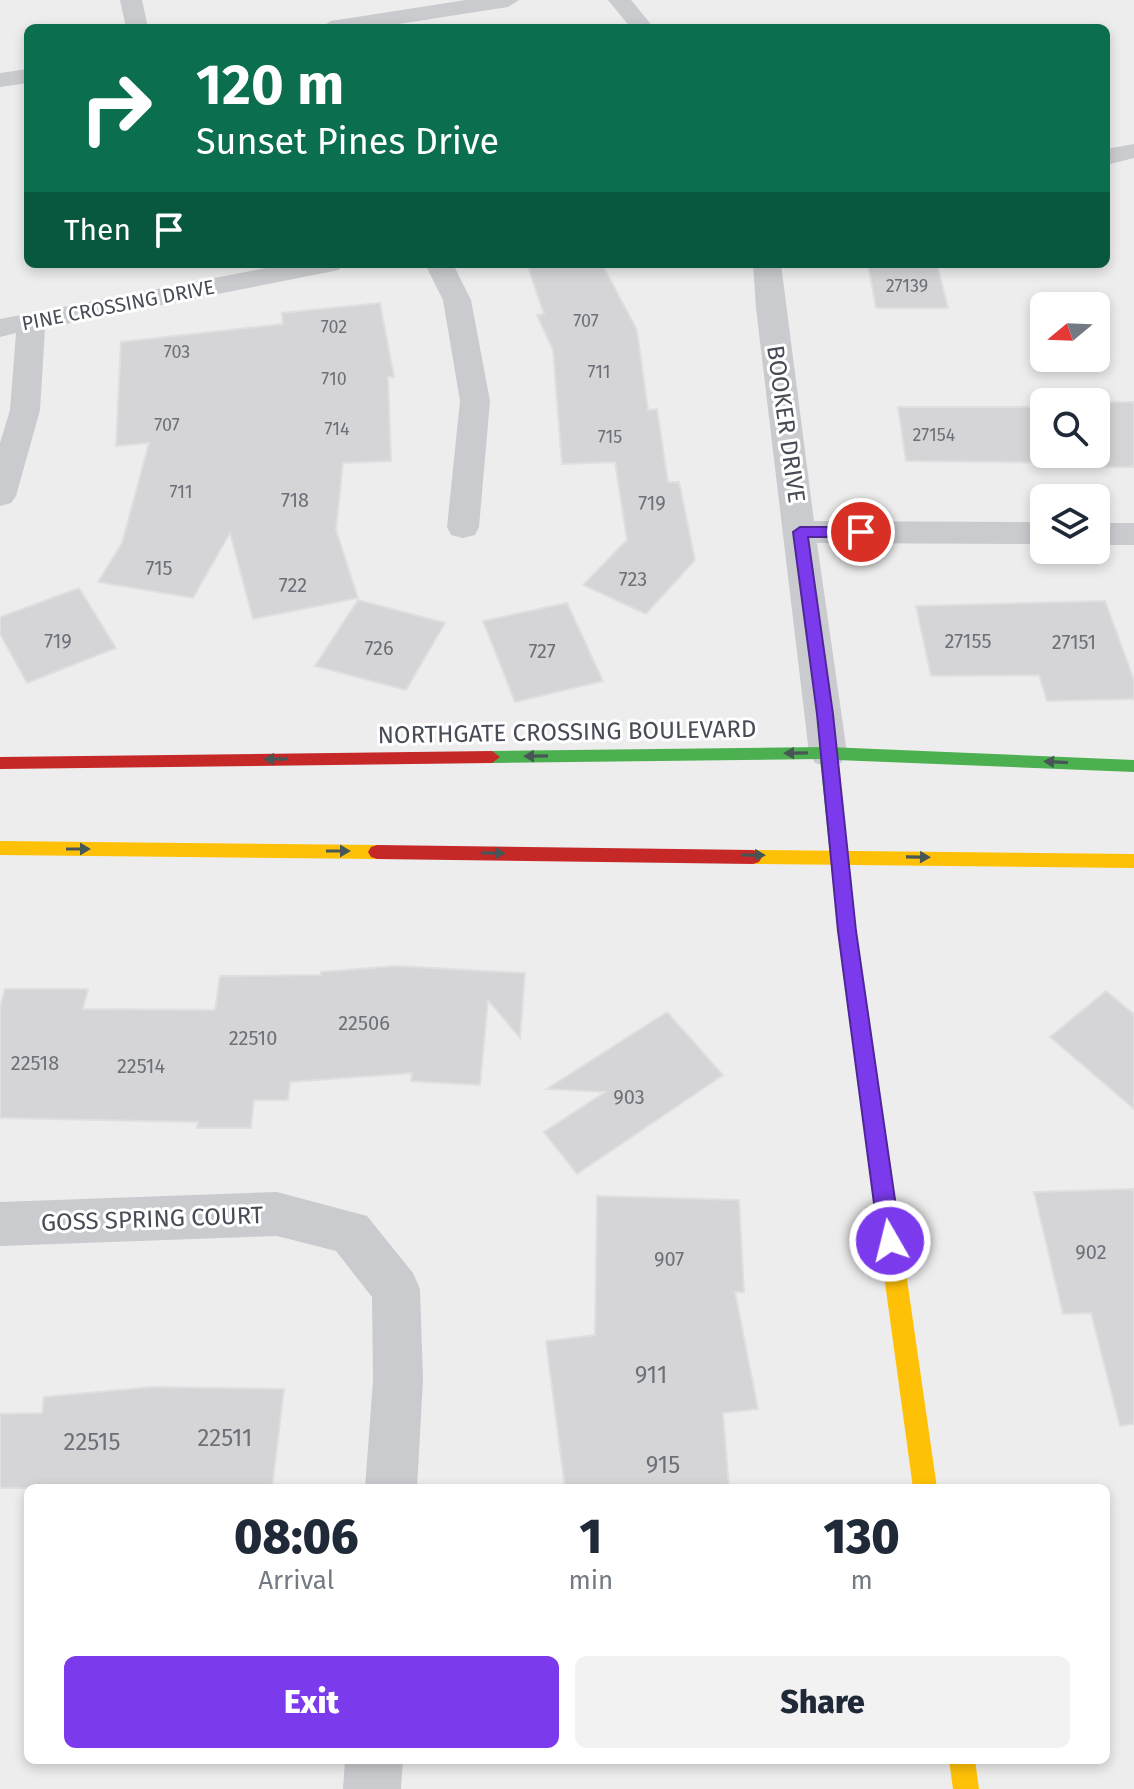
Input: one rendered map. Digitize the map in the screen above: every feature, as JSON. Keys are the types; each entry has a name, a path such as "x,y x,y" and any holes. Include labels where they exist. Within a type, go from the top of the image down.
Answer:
{"main road":[{"name":"NORTHGATE CROSSING BOULEVARD","path":"0,763 828,753 1134,766"},
{"name":"BOOKER DRIVE","path":"828,753 849,947 924,1484"},
{"path":"0,848 1134,861"},
{"path":"963,1764 966,1789"}],"street":[{"path":"131,0 136,24"},
{"path":"356,24 508,0"},
{"path":"619,0 640,24"},
{"path":"0,80 24,77"},
{"path":"1110,156 1134,151"},
{"name":"PINE CROSSING DRIVE","path":"0,328 308,268"},
{"path":"441,268 457,300 475,401 463,527"},
{"name":"BOOKER DRIVE","path":"767,268 828,753"},
{"path":"0,496 25,410 31,322"},
{"path":"800,532 1030,533"},
{"path":"1110,534 1134,534"},
{"name":"GOSS SPRING COURT","path":"0,1224 277,1214 350,1232 396,1289 398,1380 391,1484"},
{"path":"372,1789 374,1764"}],"building":[{"path":"528,268 604,268 637,330 648,410 657,409 668,482 679,482 695,560 646,614 583,585 627,540 615,462 562,464 553,350 537,315 544,314"},
{"path":"869,268 938,268 948,308 876,308"},
{"path":"380,303 394,377 388,377 391,461 343,463 336,530 358,598 253,619 230,533 193,598 98,582 122,543 149,443 116,446 121,342 283,324 282,313"},
{"path":"1110,402 1134,402 1134,467 1110,467"},
{"path":"898,407 1030,407 1030,462 906,461"},
{"path":"79,588 116,648 27,683 0,634 0,617"},
{"path":"358,600 445,623 406,690 315,666"},
{"path":"1105,601 1134,680 1134,699 1047,701 1039,675 931,676 916,606"},
{"path":"567,603 603,681 515,702 483,621"},
{"path":"396,966 525,973 520,1038 488,1000 480,1085 411,1081 412,1073 290,1082 288,1100 254,1100 251,1128 197,1128 198,1122 0,1118 0,1008 5,989 88,989 83,1009 215,1010 220,976 321,975 321,972"},
{"path":"1106,991 1134,1014 1134,1109 1050,1037"},
{"path":"667,1012 723,1075 577,1174 544,1132 605,1092 547,1089"},
{"path":"1134,1189 1134,1424 1120,1426 1091,1313 1063,1314 1034,1192"},
{"path":"597,1196 739,1200 744,1292 735,1292 758,1409 723,1413 729,1484 564,1484 546,1341 595,1335"},
{"path":"152,1387 284,1389 272,1484 24,1484 24,1488 0,1488 0,1414 42,1413 44,1397"}],"traffic: fast":[{"path":"828,753 847,931 888,1224"},
{"path":"492,757 828,753 1134,766"}],"traffic: slow":[{"path":"0,848 377,852"},
{"path":"753,857 1134,861"},
{"path":"888,1224 924,1484"},
{"path":"963,1764 966,1789"}],"traffic: jam":[{"path":"0,763 492,757"},
{"path":"377,852 753,857"}],"route":[{"path":"861,532 800,532 825,714 847,931 890,1241"}]}
